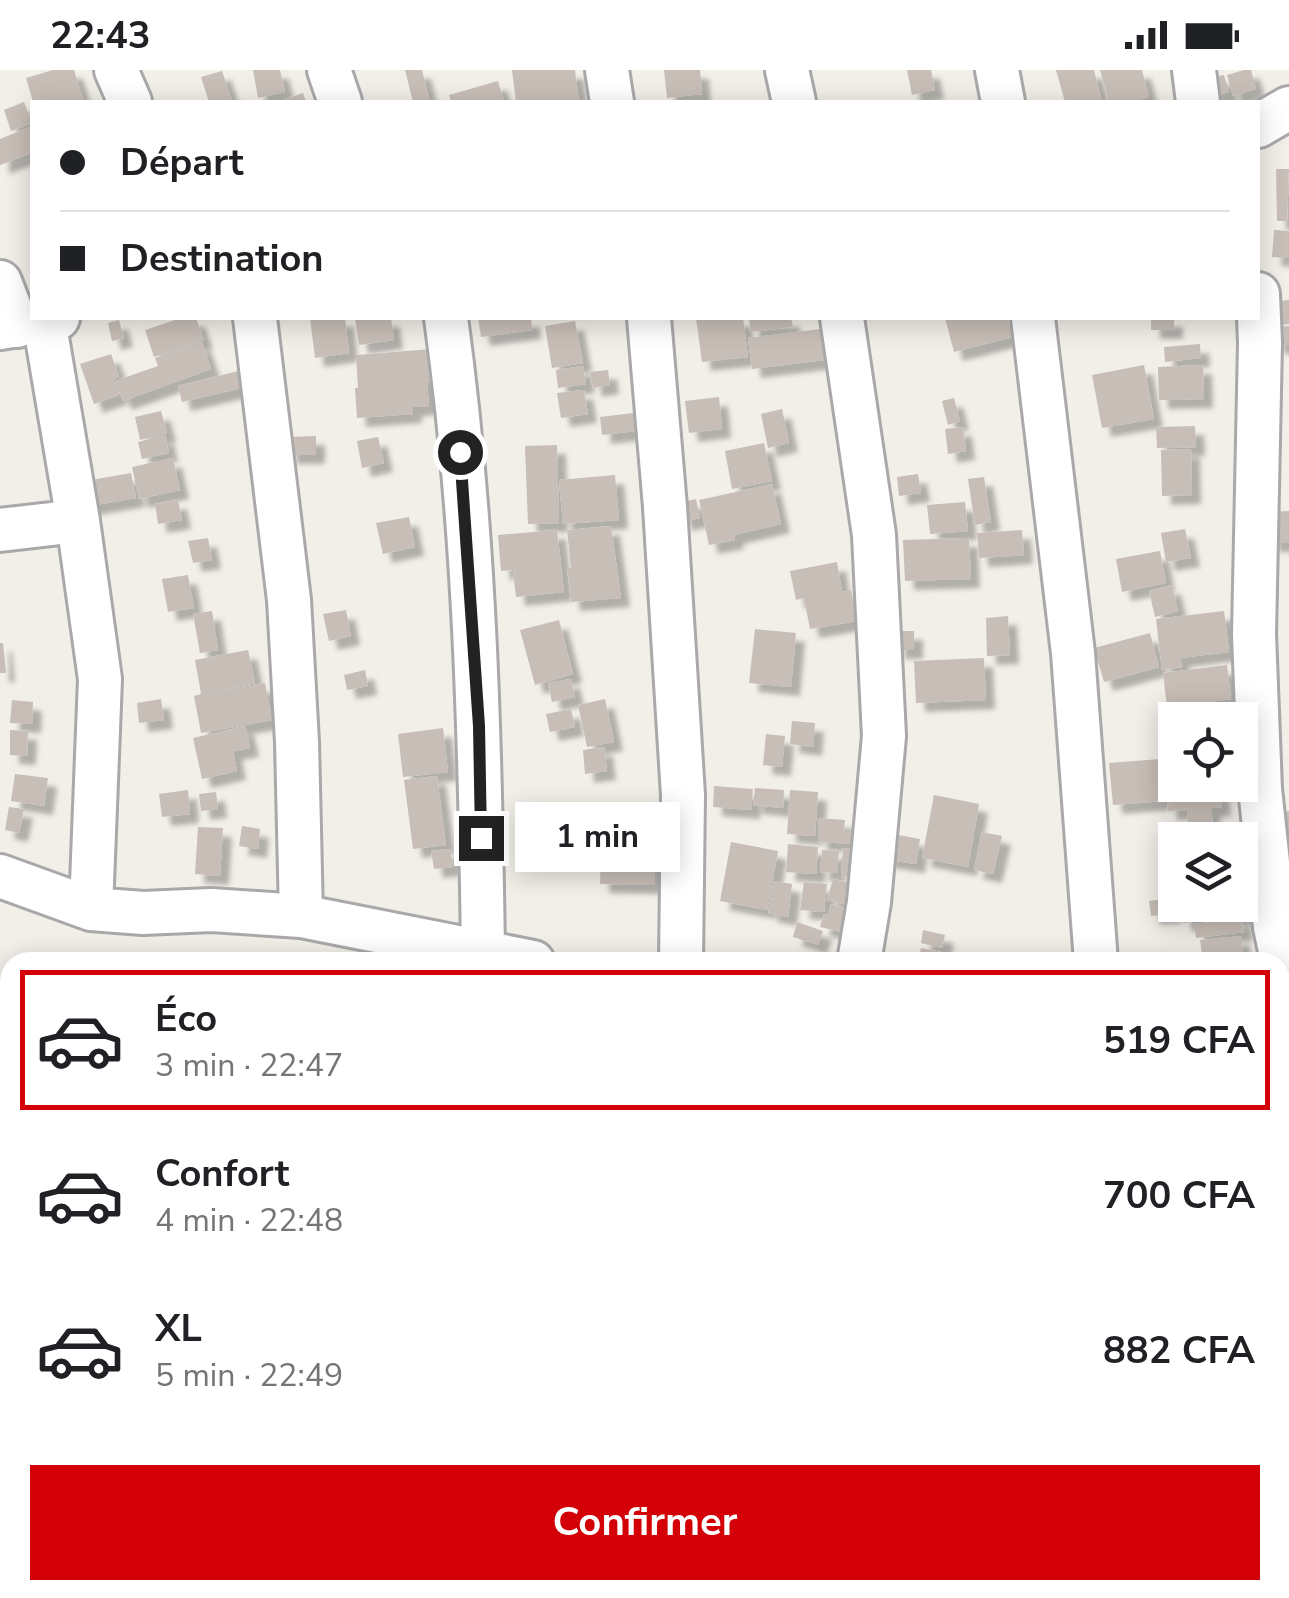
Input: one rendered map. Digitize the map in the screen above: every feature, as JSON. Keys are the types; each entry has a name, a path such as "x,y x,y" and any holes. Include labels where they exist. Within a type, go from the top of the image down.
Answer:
{"street":[{"path":"116,70 129,100"},
{"path":"328,70 339,100"},
{"path":"606,70 612,100"},
{"path":"787,70 794,100"},
{"path":"996,70 1004,100"},
{"path":"1194,70 1198,100"},
{"path":"0,282 30,323 78,521 100,678 91,909"},
{"path":"255,320 289,600 301,916"},
{"path":"446,320 455,383 478,707 482,951"},
{"path":"649,320 683,795 681,952"},
{"path":"842,320 874,535 884,736 861,952"},
{"path":"1033,320 1073,653 1095,952"},
{"path":"1259,320 1254,634 1259,769 1280,952"},
{"path":"0,530 78,521"},
{"path":"0,876 91,909 301,916 487,952"}],"building":[{"path":"53,70 74,70 83,100 32,100 26,78"},
{"path":"253,70 280,70 285,92 258,98"},
{"path":"405,70 422,70 430,100 412,100"},
{"path":"512,70 575,70 579,100 516,100"},
{"path":"664,70 700,70 702,94 667,98"},
{"path":"907,70 931,70 935,90 912,95"},
{"path":"1056,70 1094,70 1102,100 1064,100"},
{"path":"1100,70 1142,70 1149,97 1108,100"},
{"path":"1251,70 1256,89 1233,96 1227,75"},
{"path":"222,71 232,100 208,100 201,77"},
{"path":"1224,75 1229,92 1212,97 1207,79"},
{"path":"498,81 503,100 450,100 449,95"},
{"path":"303,93 305,100 283,100"},
{"path":"24,102 30,124 11,131 4,110"},
{"path":"30,127 30,154 0,165 0,139"},
{"path":"1276,169 1289,169 1287,221 1277,221"},
{"path":"1274,230 1289,231 1289,258 1272,257"},
{"path":"1289,300 1289,324 1283,325 1280,301"},
{"path":"119,320 124,338 112,341 108,323"},
{"path":"175,320 197,320 204,340 154,357 145,330"},
{"path":"310,320 345,320 349,353 315,358"},
{"path":"355,320 391,320 394,340 359,345"},
{"path":"478,320 531,320 532,330 481,337"},
{"path":"696,320 743,320 748,357 702,362"},
{"path":"749,320 791,320 793,327 751,332"},
{"path":"946,320 1009,320 1013,337 954,352"},
{"path":"1151,320 1174,320 1174,330 1151,330"},
{"path":"575,321 583,363 552,368 545,326"},
{"path":"1289,326 1289,345 1275,345 1274,327"},
{"path":"820,329 824,360 752,369 748,338"},
{"path":"202,342 211,369 123,401 115,381 158,366 155,358"},
{"path":"1200,344 1201,358 1165,362 1164,347"},
{"path":"432,349 435,381 427,382 429,406 413,407 413,414 357,418 356,355"},
{"path":"111,354 119,377 113,379 119,395 94,404 80,364"},
{"path":"1144,365 1154,419 1102,428 1092,375"},
{"path":"1203,365 1204,399 1159,400 1158,367"},
{"path":"583,366 586,384 558,388 556,370"},
{"path":"608,370 610,385 593,388 590,372"},
{"path":"238,371 242,388 182,402 178,386"},
{"path":"584,390 588,414 561,418 557,393"},
{"path":"719,397 722,429 689,433 685,401"},
{"path":"954,398 960,421 948,425 942,401"},
{"path":"782,409 789,443 768,448 761,414"},
{"path":"161,411 167,433 140,440 135,417"},
{"path":"633,413 636,431 602,435 600,417"},
{"path":"1195,426 1196,447 1157,448 1156,427"},
{"path":"963,427 966,451 948,454 945,429"},
{"path":"165,435 169,453 142,459 138,442"},
{"path":"316,436 316,455 288,455 287,437"},
{"path":"378,437 384,463 362,468 357,441"},
{"path":"764,443 772,481 732,489 725,451"},
{"path":"557,445 559,523 528,524 525,446"},
{"path":"1191,449 1192,495 1162,496 1161,450"},
{"path":"173,458 180,490 139,499 132,467"},
{"path":"131,473 136,498 84,507 80,482"},
{"path":"918,474 921,493 899,496 897,477"},
{"path":"615,475 619,520 563,524 559,480"},
{"path":"984,477 991,522 975,525 968,479"},
{"path":"772,484 781,524 709,545 699,500"},
{"path":"696,499 700,518 683,522 678,503"},
{"path":"178,500 182,520 158,524 155,504"},
{"path":"965,502 968,531 930,534 927,505"},
{"path":"1289,511 1289,543 1270,543 1269,512"},
{"path":"409,517 415,547 383,554 376,523"},
{"path":"611,526 621,598 571,602 567,530"},
{"path":"1185,529 1191,558 1166,562 1161,533"},
{"path":"557,530 564,592 516,597 513,570 501,571 498,535"},
{"path":"1022,530 1024,555 979,558 977,533"},
{"path":"208,538 212,560 193,563 188,541"},
{"path":"969,538 971,579 905,581 903,540"},
{"path":"1160,551 1166,583 1122,592 1116,559"},
{"path":"837,562 842,592 851,590 857,621 810,629 804,598 796,600 790,571"},
{"path":"188,575 194,608 168,612 162,579"},
{"path":"1172,585 1178,611 1155,617 1149,591"},
{"path":"346,610 351,636 329,641 323,614"},
{"path":"212,611 218,650 200,653 193,614"},
{"path":"1224,611 1229,652 1180,658 1182,667 1162,670 1156,619"},
{"path":"1008,616 1010,655 987,656 986,618"},
{"path":"559,620 573,674 535,685 520,630"},
{"path":"755,629 796,633 791,687 749,683"},
{"path":"896,631 914,631 914,650 896,650"},
{"path":"1150,633 1159,667 1104,682 1094,648"},
{"path":"3,643 6,673 0,673"},
{"path":"248,650 255,683 208,693 265,683 272,720 201,733 194,696 201,694 195,660"},
{"path":"984,658 986,700 916,703 914,661"},
{"path":"1227,665 1231,699 1166,702 1163,673"},
{"path":"365,670 368,686 347,690 344,675"},
{"path":"571,679 575,697 552,702 548,683"},
{"path":"161,699 164,720 139,723 137,703"},
{"path":"605,699 614,742 587,747 578,705"},
{"path":"12,700 33,702 32,724 10,723"},
{"path":"571,709 575,727 550,732 546,714"},
{"path":"792,721 815,723 813,747 790,744"},
{"path":"245,726 250,748 233,751 237,771 202,779 193,738"},
{"path":"443,728 448,772 403,777 398,734"},
{"path":"10,730 28,731 27,756 10,755"},
{"path":"766,734 785,736 782,767 763,765"},
{"path":"604,747 607,771 585,774 583,750"},
{"path":"1158,759 1158,801 1113,805 1109,763"},
{"path":"15,774 48,778 44,806 11,801"},
{"path":"437,776 446,845 413,849 404,780"},
{"path":"714,786 753,789 751,810 713,807"},
{"path":"755,788 784,790 783,808 753,805"},
{"path":"188,790 190,814 162,817 159,794"},
{"path":"790,790 818,792 815,836 787,834"},
{"path":"216,792 218,809 201,811 199,794"},
{"path":"934,795 979,804 968,867 922,858"},
{"path":"1167,802 1222,802 1222,807 1211,808 1213,822 1188,822 1187,810 1168,811"},
{"path":"9,807 24,809 19,833 5,830"},
{"path":"600,807 628,808 626,847 598,846"},
{"path":"1289,811 1289,842 1281,843 1277,813"},
{"path":"819,818 845,820 844,832 857,833 856,844 818,842"},
{"path":"560,819 591,820 591,856 560,856"},
{"path":"242,826 260,829 258,849 239,846"},
{"path":"198,827 223,828 220,876 195,874"},
{"path":"982,832 1002,836 993,874 974,870"},
{"path":"888,833 920,839 916,864 884,859"},
{"path":"731,842 778,851 767,910 720,901"},
{"path":"788,844 818,847 816,874 786,872"},
{"path":"843,848 863,850 861,878 841,877"},
{"path":"450,849 453,867 434,869 431,851"},
{"path":"822,850 839,851 837,873 820,872"},
{"path":"601,856 655,857 655,885 600,884"},
{"path":"833,879 858,885 852,906 827,900"},
{"path":"774,881 792,884 788,917 768,913"},
{"path":"804,882 827,884 824,912 800,910"},
{"path":"1258,891 1263,914 1258,915"},
{"path":"1158,900 1158,915 1151,916 1149,901"},
{"path":"831,904 848,909 850,934 820,927"},
{"path":"797,922 823,931 818,945 793,937"},
{"path":"1243,922 1244,932 1196,938 1194,924"},
{"path":"923,930 945,935 942,948 921,943"},
{"path":"1241,936 1243,952 1202,952 1200,940"}],"route":[{"path":"460,452 479,726 481,838"}]}
